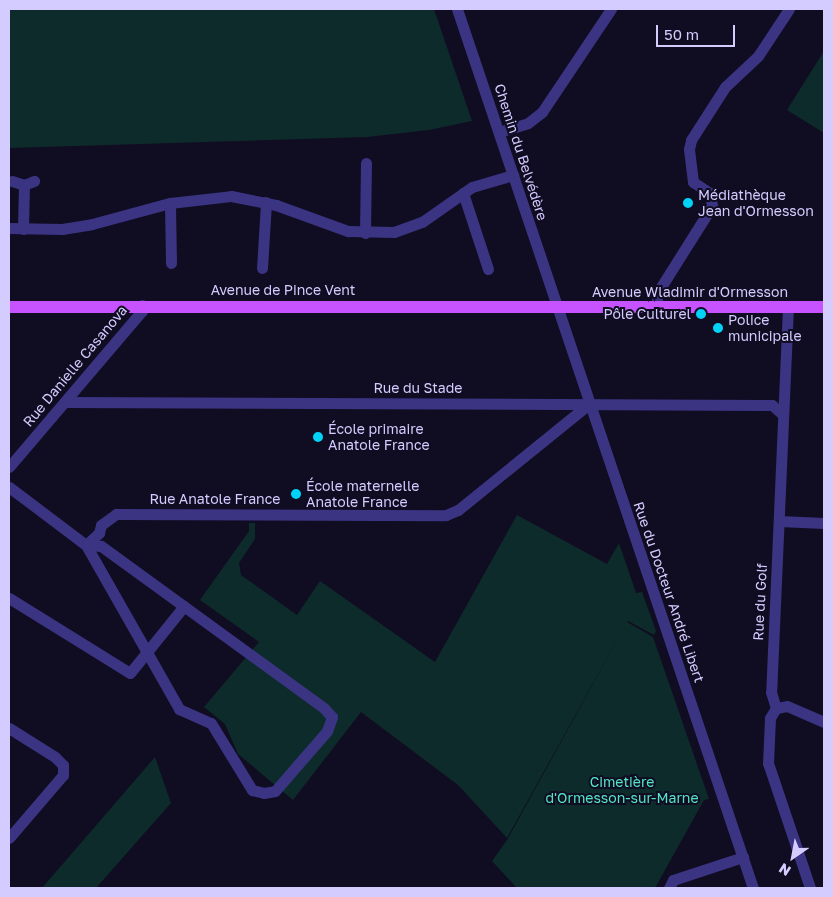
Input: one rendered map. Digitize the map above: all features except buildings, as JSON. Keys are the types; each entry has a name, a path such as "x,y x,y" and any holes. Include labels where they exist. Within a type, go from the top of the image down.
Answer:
{"main road":[{"name":"Avenue de Pince Vent","path":"9,306 556,306"},
{"name":"Avenue Wladimir d'Ormesson","path":"556,306 824,307"}],"street":[{"name":"Chemin du Belvédère","path":"458,9 556,306"},
{"path":"499,132 528,123 542,112 611,9"},
{"path":"657,307 657,297 661,287 712,206 710,193 693,182 689,149 691,140 725,87 758,56 789,9"},
{"path":"365,233 366,163"},
{"path":"9,228 62,229 92,224 170,203 231,196 266,202 348,231 365,233 394,232 422,222 472,187 513,175"},
{"path":"12,180 29,183 23,229"},
{"path":"462,193 488,269"},
{"path":"262,268 266,202"},
{"path":"170,203 171,263"},
{"name":"Rue Danielle Casanova","path":"9,467 142,311 142,305"},
{"name":"Rue du Docteur André Libert","path":"556,306 753,888"},
{"name":"Rue du Golf","path":"788,307 771,692 776,708 770,718 768,763 810,888"},
{"path":"783,416 772,405 784,394"},
{"name":"Rue du Stade","path":"65,402 772,405"},
{"name":"Rue Anatole France","path":"86,545 99,533 101,525 116,514 446,515 458,510 589,404"},
{"path":"9,487 86,545 180,709 210,723 252,790 264,793 275,791 327,731 332,717 324,708 101,546 86,545"},
{"path":"779,521 824,523"},
{"path":"9,598 130,673 184,606"},
{"path":"776,708 787,706 824,722"},
{"path":"9,728 55,757 63,765 63,775 9,838"},
{"path":"669,888 673,880 743,857"}],"green space":[{"path":"9,9 434,9 472,121 429,130 367,137 9,148"},
{"path":"824,51 824,133 787,110"},
{"name":"Cimetière d'Ormesson-sur-Marne","path":"517,515 607,564 619,543 636,593 642,592 656,631 654,635 627,622 653,637 709,799 704,800 655,888 517,888 492,861 507,840 626,624 507,838 458,785 361,712 293,800 238,754 225,724 204,707 259,642 200,600 249,531 249,523 255,523 255,539 239,563 241,575 297,615 320,581 435,662"},
{"path":"155,757 171,803 96,888 42,888"}],"place":[{"name":"Médiathèque Jean d'Ormesson","path":"688,203"},
{"name":"Pôle Culturel","path":"701,314"},
{"name":"Police municipale","path":"718,328"},
{"name":"École primaire Anatole France","path":"318,437"},
{"name":"École maternelle Anatole France","path":"296,494"}]}
